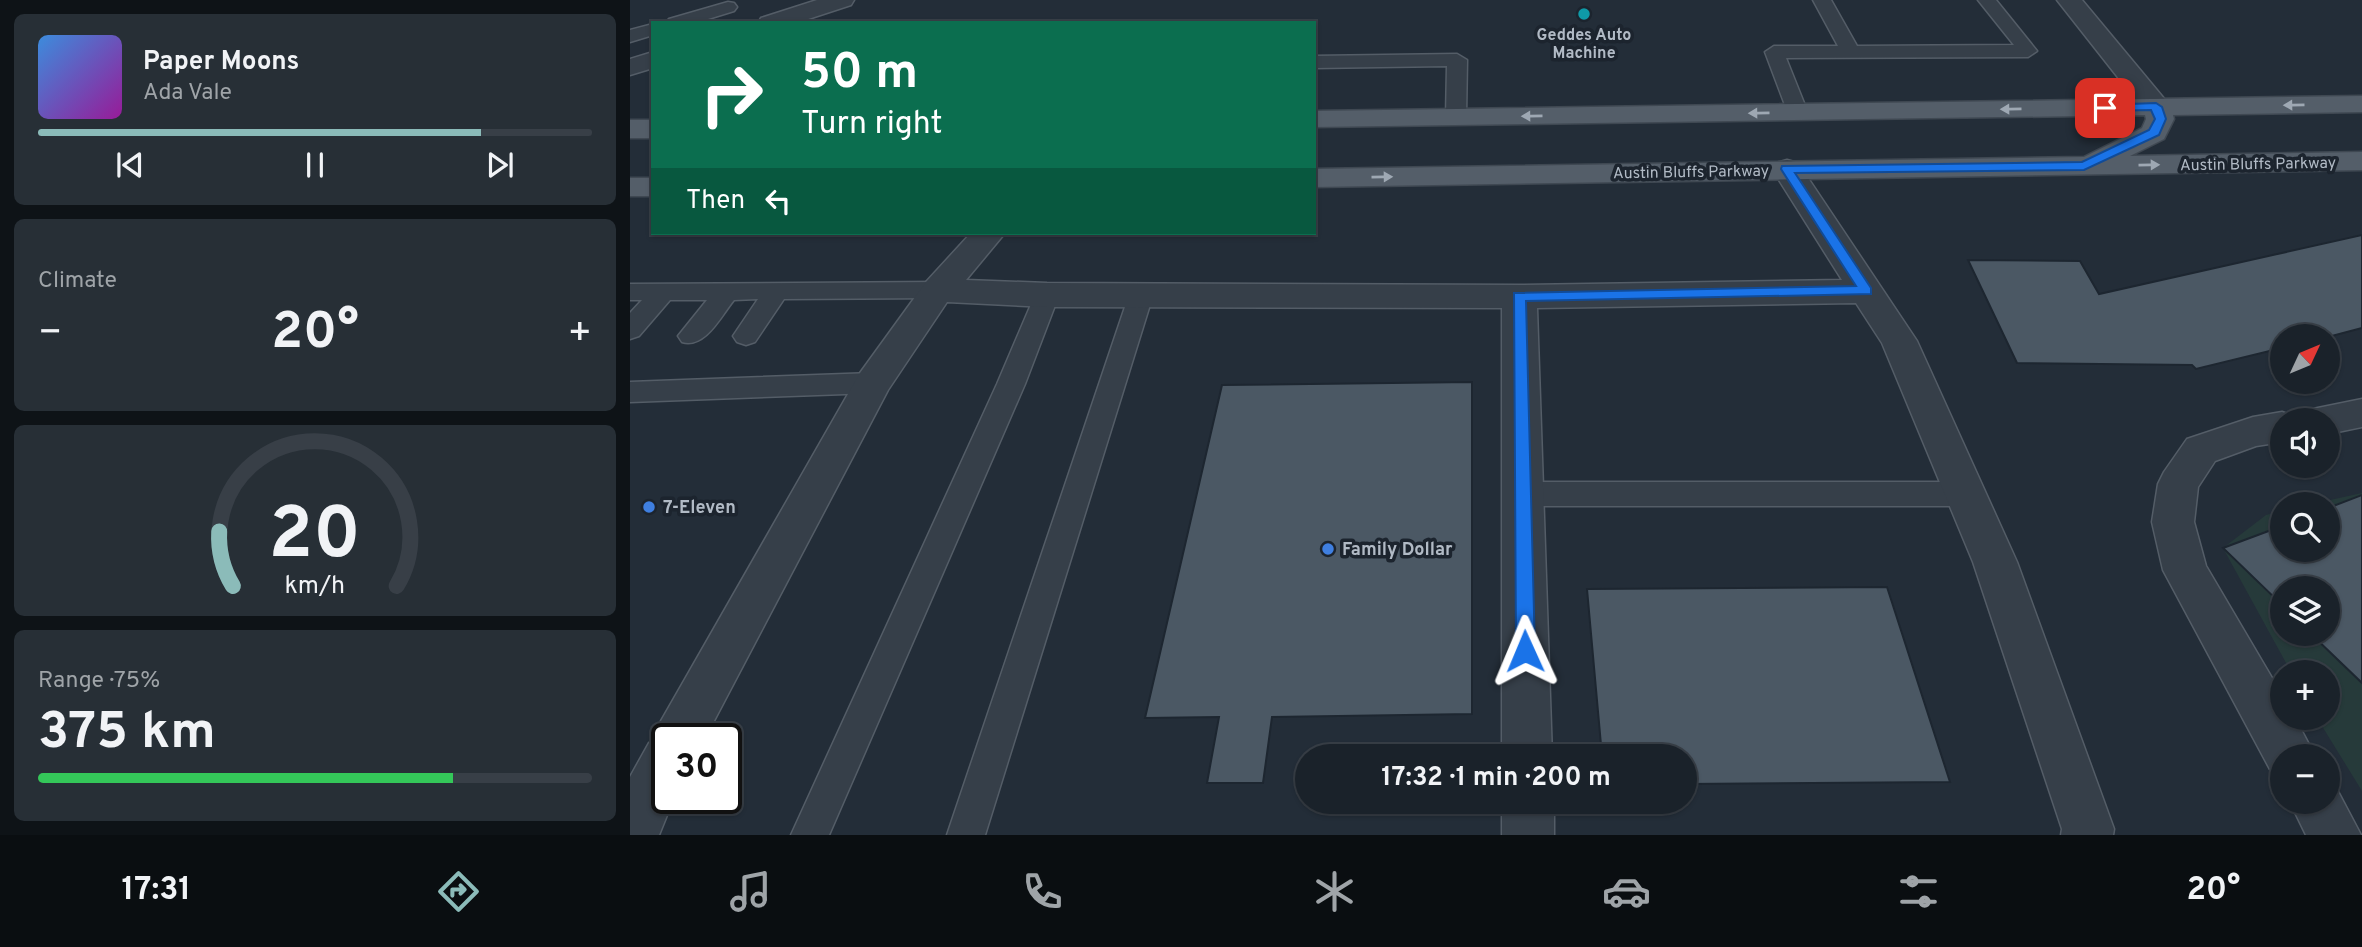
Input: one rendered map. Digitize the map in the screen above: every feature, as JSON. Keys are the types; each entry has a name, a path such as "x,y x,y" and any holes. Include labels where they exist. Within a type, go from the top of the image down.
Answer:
{"main road":[{"path":"1316,119 2362,104"},
{"path":"2084,166 2154,132 2160,119 2156,107"},
{"path":"1316,137 1449,117"},
{"path":"630,129 651,129"},
{"name":"Austin Bluffs Parkway","path":"1316,178 2362,161"},
{"path":"630,187 651,187"}],"street":[{"path":"776,21 842,0"},
{"path":"2069,0 2156,107"},
{"path":"630,67 651,61"},
{"path":"1787,169 1899,341 1995,562 2088,829 2087,835"},
{"path":"687,723 873,383 938,290 987,235"},
{"path":"938,290 1047,295 1519,296 1866,291"},
{"path":"1519,296 1527,744"},
{"path":"2340,417 2362,413"},
{"path":"2270,429 2253,432 2201,450 2178,484 2173,522 2185,569 2283,744"},
{"path":"1528,814 1528,835"},
{"path":"2323,814 2335,835"}],"lane":[{"path":"1822,0 1851,52"},
{"path":"1798,113 1774,52 2028,51 1987,0"},
{"path":"683,21 729,10"},
{"path":"630,36 651,30"},
{"path":"1316,62 1457,60 1449,117"},
{"path":"630,292 938,290"},
{"path":"630,330 663,292"},
{"path":"691,336 727,292"},
{"path":"746,336 775,293"},
{"path":"810,835 1011,384 1047,295"},
{"path":"966,835 1141,295"},
{"path":"645,387 873,383"},
{"path":"1523,494 1966,494"}],"green space":[{"path":"2362,493 2362,791 2340,755 2340,744 2333,744 2324,730 2340,730 2340,660 2284,660 2277,646 2340,646 2340,576 2270,576 2270,634 2223,548 2270,514 2270,562 2340,562 2340,498"}],"building":[{"path":"2362,235 2362,328 2340,334 2340,324 2270,324 2270,351 2196,369 2192,365 2017,363 1968,260 2080,261 2099,294"},
{"name":"Family Dollar","path":"1472,382 1472,714 1272,717 1263,783 1207,783 1219,717 1145,718 1222,385"},
{"path":"2362,495 2362,683 2323,646 2340,646 2340,576 2270,576 2270,593 2223,548 2270,530 2270,562 2340,562 2340,503"},
{"path":"1887,587 1950,782 1697,784 1697,744 1601,744 1587,589"}],"place":[{"name":"Geddes Auto Machine","path":"1584,14"},
{"name":"7-Eleven","path":"649,507"},
{"name":"Family Dollar","path":"1328,549"}],"route":[{"path":"1525,651 1519,296 1866,291 1787,169 2084,166 2130,146 2154,132 2160,119 2156,107 2105,108"}]}
